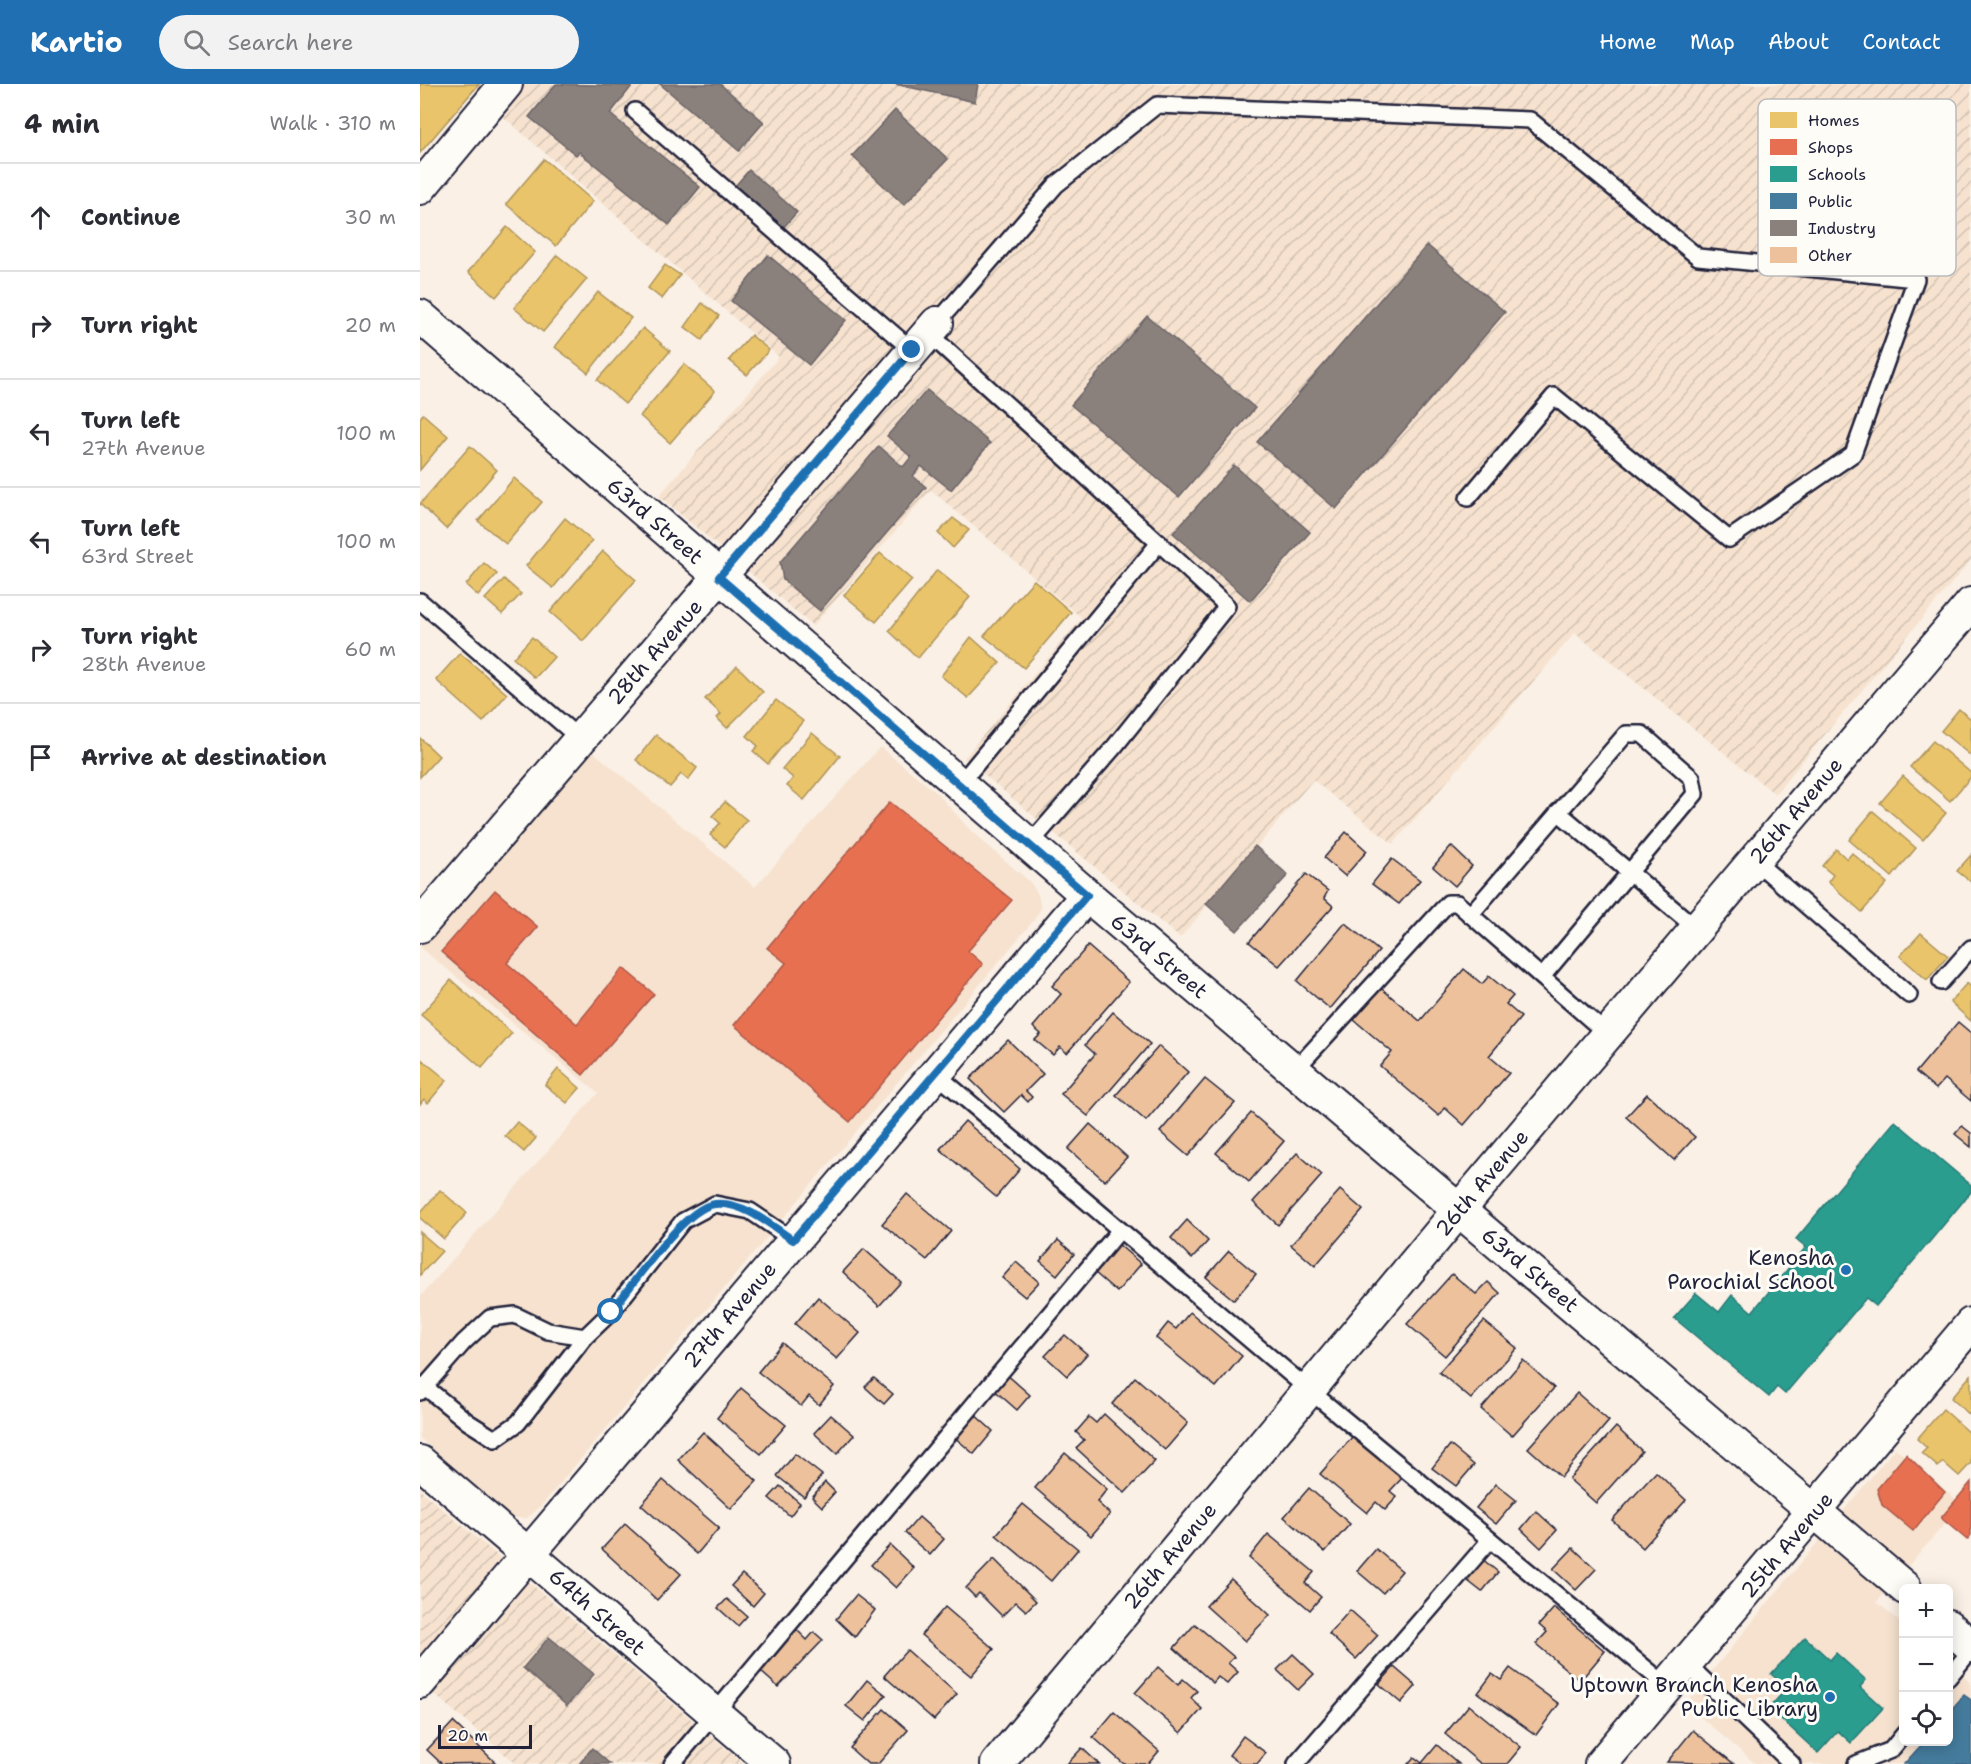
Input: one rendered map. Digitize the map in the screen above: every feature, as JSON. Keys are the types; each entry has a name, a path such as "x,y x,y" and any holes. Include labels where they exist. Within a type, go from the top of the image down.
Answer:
{"street":[{"path":"420,189 506,84"},
{"name":"63rd Street","path":"420,316 1087,895 1900,1584"},
{"name":"28th Avenue","path":"420,926 925,335"},
{"name":"26th Avenue","path":"997,1764 1459,1210 1971,604"},
{"name":"27th Avenue","path":"420,1682 1087,895"},
{"name":"25th Avenue","path":"1601,1764 1971,1324"},
{"name":"64th Street","path":"420,1462 774,1764"},
{"path":"1953,1631 1971,1648"}],"lane":[{"path":"925,335 1056,185 1157,105 1530,120 1698,257 1758,263"},
{"path":"635,111 925,335 1227,606 1115,746 1029,845"},
{"path":"1468,498 1554,396 1728,539 1853,454 1916,279 1886,276"},
{"path":"959,785 1159,543"},
{"path":"420,601 580,739"},
{"path":"1470,915 1626,734 1642,734 1692,778 1695,794 1542,977"},
{"path":"1558,812 1697,929"},
{"path":"1754,860 1909,995"},
{"path":"1294,1071 1437,912 1449,903 1456,903 1608,1034"},
{"path":"1941,982 1971,948"},
{"path":"935,1073 1490,1540 1676,1675 1792,1764"},
{"path":"585,1337 548,1331 515,1315 490,1318 464,1342 422,1389 495,1439 518,1423 585,1337 611,1312 683,1221 715,1204 750,1211 793,1240"},
{"path":"672,1764 1120,1230"},
{"path":"1296,1764 1490,1540"},
{"path":"1953,1671 1971,1648"},
{"path":"1856,1764 1891,1750 1899,1740"}],"shaded area":[{"path":"420,84 1971,84 1971,560 1775,794 1575,633 1393,844 1313,780 1180,938 964,758 1082,618 931,490 813,626 659,496 779,357 468,86"},
{"path":"880,747 937,793 972,832 1030,882 1038,894 1041,908 1034,920 541,1506 527,1518 513,1518 420,1438 420,1297 598,1093 420,947 591,750 755,887"},
{"path":"1895,1448 1962,1504 1877,1602 1899,1621 1899,1746 1953,1746 1953,1667 1971,1683 1971,1764 1756,1764 1685,1704"},
{"path":"420,1490 744,1764 516,1764 420,1682"}],"building: Homes":[{"path":"420,84 479,84 420,153"},
{"path":"544,159 593,201 556,246 506,204"},
{"path":"507,227 535,252 496,297 468,272"},
{"path":"557,255 587,279 543,332 514,308"},
{"path":"665,265 680,275 662,299 648,288"},
{"path":"598,292 631,318 588,373 555,347"},
{"path":"702,303 719,316 702,340 685,327"},
{"path":"643,328 670,351 625,404 597,380"},
{"path":"751,335 769,350 747,375 729,360"},
{"path":"684,364 715,391 670,443 640,416"},
{"path":"423,414 448,436 420,470 420,418"},
{"path":"470,446 497,470 446,529 420,504"},
{"path":"514,478 542,502 506,544 478,521"},
{"path":"565,518 592,541 553,588 526,566"},
{"path":"953,518 969,530 953,548 938,533"},
{"path":"603,551 636,580 583,641 550,612"},
{"path":"880,553 912,580 876,622 844,595"},
{"path":"484,563 497,574 478,596 466,585"},
{"path":"937,570 970,597 918,658 889,631"},
{"path":"504,579 521,594 502,614 485,599"},
{"path":"1034,580 1071,612 1024,668 984,636"},
{"path":"532,637 554,657 535,678 513,658"},
{"path":"971,637 1000,663 968,698 941,676"},
{"path":"460,653 507,694 483,722 436,680"},
{"path":"737,666 763,692 727,728 717,718 721,714 705,699"},
{"path":"776,700 803,721 768,764 753,751 758,746 747,736"},
{"path":"1959,709 1971,719 1971,756 1941,731"},
{"path":"812,733 840,756 804,800 787,786 793,778 782,769"},
{"path":"656,735 697,768 688,780 681,774 670,787 636,760"},
{"path":"420,738 439,756 420,777"},
{"path":"1933,741 1971,773 1971,777 1950,801 1910,767"},
{"path":"1903,776 1946,813 1923,840 1880,803"},
{"path":"725,802 747,820 725,847 710,835 720,823 712,816"},
{"path":"1873,811 1916,848 1892,877 1849,840"},
{"path":"1836,849 1847,859 1852,853 1887,883 1862,912 1828,882 1833,875 1822,866"},
{"path":"1971,855 1971,882 1957,871"},
{"path":"1921,933 1948,956 1927,980 1900,956"},
{"path":"451,980 512,1033 482,1068 421,1015"},
{"path":"1967,983 1971,987 1971,1021 1950,1002"},
{"path":"420,1058 447,1080 428,1103 424,1099 420,1104"},
{"path":"558,1069 580,1088 567,1103 545,1085"},
{"path":"517,1122 536,1138 524,1152 505,1136"},
{"path":"440,1190 467,1213 444,1239 420,1218 420,1213"},
{"path":"420,1232 442,1251 420,1275"},
{"path":"1971,1375 1971,1416 1951,1398"},
{"path":"1943,1409 1971,1434 1971,1463 1959,1476 1943,1462 1938,1467 1922,1453 1927,1448 1917,1439"}],"building: Shops":[{"path":"890,802 1012,900 968,951 983,964 850,1122 734,1025 786,963 767,948"},
{"path":"495,890 538,927 507,963 577,1024 623,968 654,994 583,1075 441,952"},
{"path":"1906,1454 1945,1492 1913,1531 1882,1505 1877,1489"},
{"path":"1971,1482 1971,1535 1967,1540 1941,1518"}],"building: Schools":[{"name":"Kenosha Parochial School","path":"1895,1121 1971,1185 1971,1192 1876,1306 1866,1298 1785,1394 1777,1387 1769,1397 1674,1318 1696,1293 1719,1312 1732,1295 1752,1312 1806,1247 1796,1239"},
{"path":"1805,1637 1830,1660 1836,1653 1866,1680 1860,1687 1883,1708 1851,1743 1838,1731 1818,1753 1769,1708 1787,1688 1771,1674"}],"building: Public":[{"path":"1964,1695 1971,1700 1971,1764 1904,1764 1920,1746 1953,1746 1953,1707"}],"building: Industry":[{"path":"556,84 632,86 610,114 700,187 669,225 579,152 576,155 529,117"},
{"path":"660,84 720,84 764,122 739,151"},
{"path":"895,84 978,84 975,102"},
{"path":"895,110 948,159 904,205 852,156"},
{"path":"749,170 797,212 783,228 735,186"},
{"path":"1427,245 1505,312 1336,509 1257,442"},
{"path":"768,255 846,320 809,365 731,301"},
{"path":"1147,316 1255,408 1179,497 1071,405"},
{"path":"927,390 990,443 951,490 921,466 913,476 926,487 820,611 783,580 780,562 879,446 903,467 911,457 887,436"},
{"path":"1234,465 1310,532 1250,601 1173,533"},
{"path":"1255,846 1288,875 1237,931 1206,904"},
{"path":"549,1637 594,1674 567,1706 523,1668"},
{"path":"592,1748 610,1764 579,1764"}],"building: Other":[{"path":"1346,832 1367,851 1345,876 1324,858"},
{"path":"1451,846 1472,866 1455,886 1433,867"},
{"path":"1392,859 1420,880 1399,904 1372,884"},
{"path":"1306,874 1328,891 1324,898 1333,906 1279,966 1249,942"},
{"path":"1345,923 1379,951 1330,1009 1297,981"},
{"path":"1088,946 1129,982 1067,1053 1060,1047 1053,1055 1035,1040 1041,1034 1033,1027 1061,994 1052,986"},
{"path":"1464,969 1482,984 1489,976 1513,996 1506,1004 1521,1017 1489,1056 1509,1073 1464,1125 1445,1108 1439,1116 1380,1066 1392,1052 1354,1020 1381,988 1420,1021"},
{"path":"1113,1012 1150,1044 1088,1116 1061,1094 1095,1054 1085,1045"},
{"path":"1958,1022 1971,1033 1971,1101 1945,1079 1936,1089 1916,1072"},
{"path":"1008,1040 1043,1074 1026,1091 1032,1097 1028,1102 1021,1095 1004,1112 970,1079"},
{"path":"1159,1046 1188,1072 1146,1121 1116,1095"},
{"path":"1205,1079 1235,1103 1188,1156 1160,1132"},
{"path":"1647,1094 1695,1137 1674,1160 1626,1117"},
{"path":"1251,1113 1284,1141 1249,1182 1216,1153"},
{"path":"965,1121 1020,1169 996,1197 940,1149"},
{"path":"1090,1124 1127,1157 1105,1181 1068,1149"},
{"path":"1962,1126 1971,1133 1971,1147 1955,1134"},
{"path":"1297,1153 1322,1175 1278,1225 1253,1202"},
{"path":"1340,1190 1363,1210 1315,1266 1291,1245"},
{"path":"907,1194 951,1231 927,1260 882,1224"},
{"path":"1187,1220 1208,1241 1192,1259 1171,1238"},
{"path":"1058,1240 1074,1254 1057,1275 1040,1261"},
{"path":"1118,1244 1141,1264 1117,1292 1094,1272"},
{"path":"864,1249 901,1282 879,1306 843,1272"},
{"path":"1229,1251 1256,1274 1234,1300 1206,1277"},
{"path":"1016,1262 1039,1282 1025,1297 1002,1278"},
{"path":"1452,1274 1476,1294 1488,1282 1500,1293 1445,1356 1407,1324"},
{"path":"818,1297 860,1333 837,1359 795,1324"},
{"path":"1190,1312 1242,1356 1216,1387 1156,1338 1168,1323 1176,1329"},
{"path":"1484,1321 1517,1348 1471,1399 1439,1372"},
{"path":"1065,1335 1087,1354 1067,1376 1045,1356"},
{"path":"782,1343 834,1386 819,1405 809,1396 801,1406 758,1372"},
{"path":"1523,1360 1554,1388 1512,1436 1481,1409"},
{"path":"1005,1373 1030,1395 1017,1410 992,1388"},
{"path":"1135,1377 1188,1423 1165,1450 1112,1404"},
{"path":"874,1378 893,1394 884,1404 865,1387"},
{"path":"741,1388 786,1425 761,1454 717,1418"},
{"path":"1577,1393 1609,1421 1561,1477 1528,1448"},
{"path":"973,1413 993,1431 974,1454 953,1436"},
{"path":"1104,1414 1155,1461 1125,1493 1076,1448 1084,1440 1076,1432 1089,1417 1096,1423"},
{"path":"831,1415 854,1435 837,1454 814,1433"},
{"path":"1616,1427 1642,1451 1596,1503 1569,1479"},
{"path":"703,1432 757,1481 731,1509 678,1460"},
{"path":"1354,1435 1403,1477 1390,1491 1397,1497 1385,1510 1376,1502 1367,1513 1320,1474"},
{"path":"1450,1445 1474,1465 1456,1486 1432,1468"},
{"path":"1065,1453 1107,1489 1097,1502 1110,1514 1091,1536 1035,1488"},
{"path":"795,1454 822,1475 804,1497 777,1476"},
{"path":"1656,1472 1686,1500 1643,1548 1612,1520"},
{"path":"663,1480 719,1528 697,1554 641,1505"},
{"path":"825,1482 835,1492 822,1507 812,1497"},
{"path":"1496,1484 1516,1500 1496,1524 1476,1508"},
{"path":"780,1486 800,1503 790,1516 769,1498"},
{"path":"1309,1488 1350,1524 1325,1552 1284,1517"},
{"path":"1023,1504 1078,1549 1051,1581 996,1535"},
{"path":"1536,1511 1557,1530 1541,1548 1521,1529"},
{"path":"919,1517 944,1539 930,1555 905,1533"},
{"path":"625,1524 681,1574 657,1600 602,1549"},
{"path":"1268,1534 1314,1572 1305,1583 1321,1597 1310,1610 1249,1558"},
{"path":"890,1545 914,1568 896,1588 871,1565"},
{"path":"1573,1548 1596,1569 1576,1590 1553,1569"},
{"path":"1376,1549 1402,1571 1383,1593 1357,1571"},
{"path":"1481,1558 1498,1572 1482,1592 1464,1578"},
{"path":"994,1559 1036,1601 1026,1611 1016,1602 1002,1616 979,1593 975,1597 966,1588"},
{"path":"742,1574 764,1593 753,1606 731,1586"},
{"path":"1231,1579 1270,1615 1245,1641 1206,1606"},
{"path":"856,1595 875,1610 855,1637 836,1619"},
{"path":"727,1599 747,1616 738,1626 718,1608"},
{"path":"945,1607 994,1649 971,1676 921,1635"},
{"path":"1554,1608 1605,1651 1580,1681 1536,1644 1547,1632 1539,1625"},
{"path":"1350,1610 1378,1635 1356,1659 1329,1634"},
{"path":"1195,1624 1234,1657 1228,1663 1238,1672 1227,1684 1218,1677 1213,1683 1174,1648"},
{"path":"796,1629 807,1640 814,1632 823,1640 778,1687 758,1669"},
{"path":"907,1650 957,1694 934,1720 884,1676"},
{"path":"1293,1654 1314,1674 1298,1690 1277,1670"},
{"path":"1158,1667 1178,1685 1183,1679 1197,1691 1191,1698 1202,1709 1181,1733 1135,1693"},
{"path":"1394,1667 1416,1686 1401,1703 1379,1684"},
{"path":"1510,1668 1559,1704 1536,1735 1478,1693 1492,1674 1501,1680"},
{"path":"867,1680 886,1695 865,1721 846,1706"},
{"path":"1469,1705 1521,1747 1507,1764 1481,1764 1445,1734"},
{"path":"884,1709 908,1730 878,1764 868,1764 850,1748"},
{"path":"1114,1712 1159,1751 1148,1764 1124,1764 1093,1737"},
{"path":"453,1722 496,1763 442,1764 427,1750"},
{"path":"1693,1730 1734,1764 1667,1762"},
{"path":"1243,1736 1266,1753 1257,1764 1241,1764 1229,1755"},
{"path":"1437,1745 1459,1764 1408,1764 1414,1757 1422,1763"},
{"path":"1082,1748 1099,1764 1067,1764"}],"place":[{"name":"Kenosha Parochial School","path":"1846,1270"},
{"name":"Uptown Branch Kenosha Public Library","path":"1830,1697"}],"route":[{"path":"611,1312 683,1221 715,1204 750,1211 793,1240 1087,895 719,577 912,350"}]}
